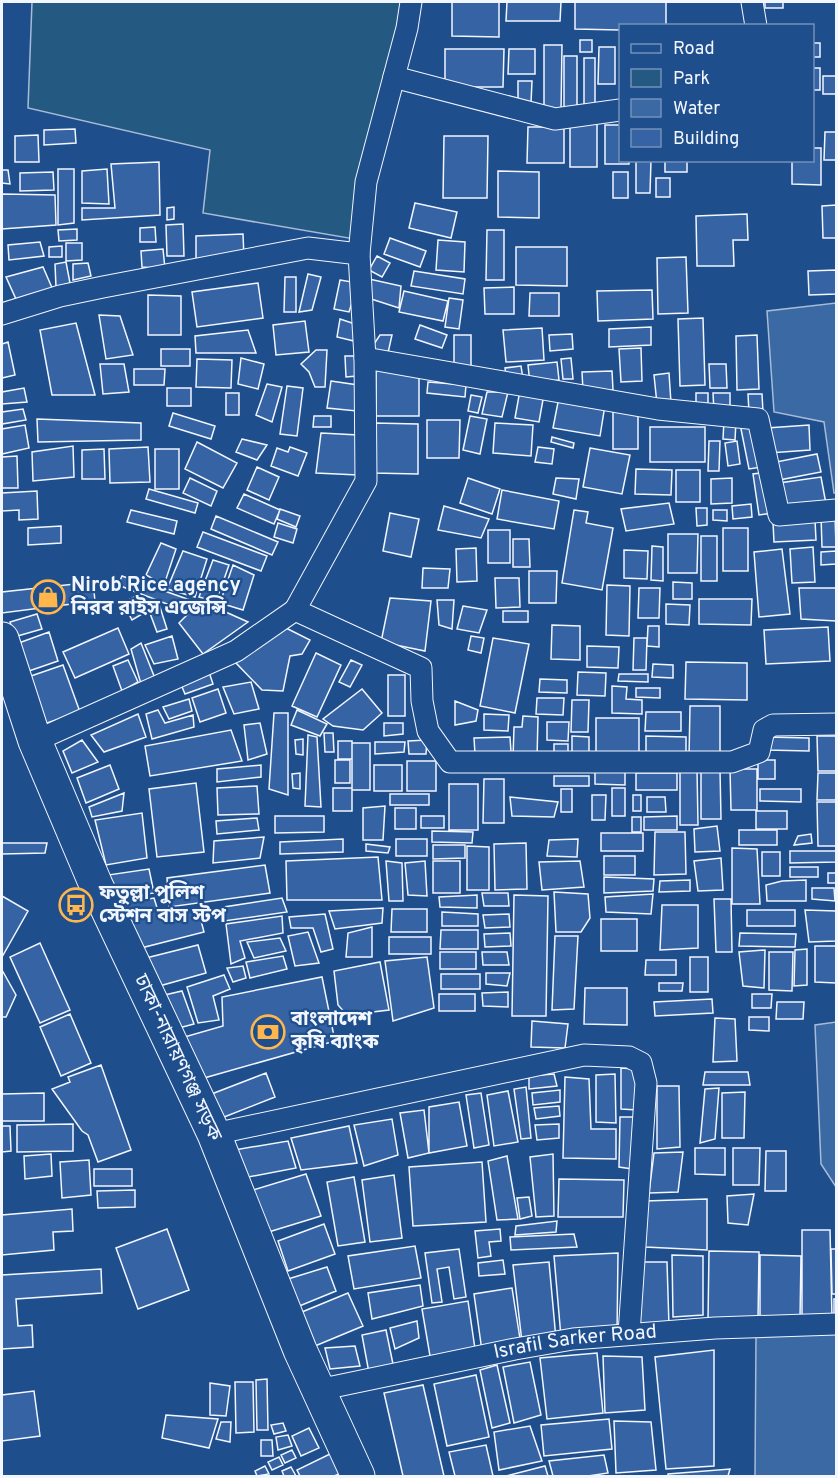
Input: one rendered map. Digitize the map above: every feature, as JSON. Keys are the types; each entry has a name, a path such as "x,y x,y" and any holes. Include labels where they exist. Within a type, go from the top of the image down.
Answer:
{"highway":[{"name":"ঢাকা-নারায়ণগঞ্জ সড়ক","path":"2,639 35,741 96,885 214,1134 318,1390 358,1476"}],"street":[{"path":"35,741 236,651 295,610 366,481 365,358 359,254 366,182 407,28 411,2"},
{"path":"752,2 756,24"},
{"path":"394,76 555,119 619,110"},
{"path":"2,314 60,296 308,248 359,254"},
{"path":"365,358 658,409 758,419 779,516 837,510"},
{"path":"295,610 421,668 422,701 428,731 450,762 732,762 759,752 764,730 773,725 837,724"},
{"path":"214,1134 584,1055 629,1057 641,1064 646,1083 629,1334"},
{"name":"Israfil Sarker Road","path":"318,1390 573,1339 715,1328 837,1324"}],"green space":[{"path":"32,2 415,2 360,240 203,213 210,150 28,108"}],"water":[{"path":"836,303 836,493 834,493 824,422 774,412 767,311"},
{"path":"836,1022 836,1187 821,1164 815,1025"},
{"path":"836,1327 836,1476 755,1476 756,1336"}],"building":[{"path":"452,2 499,2 499,37 452,36"},
{"path":"507,2 561,2 560,21 506,21"},
{"path":"575,2 666,2 666,24 619,24 619,30 575,29"},
{"path":"765,2 783,2 783,8 765,8"},
{"path":"580,40 592,40 592,52 580,52"},
{"path":"814,43 820,43 820,57 814,57"},
{"path":"544,45 562,45 561,112 544,112"},
{"path":"599,47 615,47 615,84 598,84"},
{"path":"445,49 504,49 503,87 445,87"},
{"path":"509,49 535,49 535,74 508,74"},
{"path":"564,56 577,56 577,109 564,109"},
{"path":"584,58 595,58 595,110 584,110"},
{"path":"814,68 820,68 820,90 814,90"},
{"path":"823,76 836,76 836,94 823,94"},
{"path":"518,81 532,81 531,103 518,103"},
{"path":"570,124 597,124 597,167 570,167"},
{"path":"605,125 619,125 619,162 629,162 629,164 605,164"},
{"path":"528,127 564,127 564,163 527,163"},
{"path":"75,129 76,143 44,145 44,130"},
{"path":"825,132 836,132 836,160 824,160"},
{"path":"38,135 39,162 15,162 15,136"},
{"path":"444,136 488,136 487,198 443,198"},
{"path":"814,148 821,148 821,185 792,184 792,162 814,162"},
{"path":"159,162 160,215 82,220 82,208 115,208 111,164"},
{"path":"636,162 651,162 650,193 636,193"},
{"path":"665,162 687,162 687,172 665,172"},
{"path":"58,169 74,169 74,223 58,225"},
{"path":"107,169 109,204 82,203 82,171"},
{"path":"2,170 8,170 10,184 2,183"},
{"path":"498,171 539,172 539,218 498,217"},
{"path":"53,172 54,190 20,191 20,173"},
{"path":"613,172 628,172 628,198 613,198"},
{"path":"656,178 670,178 670,197 656,197"},
{"path":"2,194 55,195 56,225 2,229"},
{"path":"415,203 457,212 451,238 409,228"},
{"path":"836,205 836,238 823,238 822,206"},
{"path":"174,207 174,219 167,220 167,208"},
{"path":"747,214 748,240 733,240 734,266 697,266 696,216"},
{"path":"183,224 184,256 167,256 166,225"},
{"path":"155,227 156,242 140,242 140,228"},
{"path":"77,229 77,240 59,241 58,230"},
{"path":"487,230 504,230 504,280 486,280"},
{"path":"243,234 244,258 196,260 196,236"},
{"path":"390,238 426,251 420,267 384,254"},
{"path":"438,240 465,242 464,272 436,270"},
{"path":"40,242 44,256 9,260 8,245"},
{"path":"66,243 82,243 82,260 66,261"},
{"path":"62,246 62,257 49,257 49,247"},
{"path":"516,247 567,247 567,286 516,285"},
{"path":"163,249 165,269 142,267 141,251"},
{"path":"377,256 390,263 382,277 369,270"},
{"path":"686,257 688,313 658,314 657,258"},
{"path":"66,262 70,283 56,287 55,264"},
{"path":"88,263 91,276 73,280 73,264"},
{"path":"43,267 53,290 16,299 6,277"},
{"path":"836,270 836,294 809,295 808,271"},
{"path":"414,271 465,279 463,294 411,286"},
{"path":"308,274 321,277 312,310 299,312"},
{"path":"285,277 296,277 296,312 284,312"},
{"path":"369,279 401,286 399,308 365,297"},
{"path":"340,280 358,283 349,312 334,309"},
{"path":"258,283 263,318 197,327 192,292"},
{"path":"514,287 514,314 485,314 484,288"},
{"path":"652,290 653,319 598,321 597,291"},
{"path":"404,291 448,301 443,321 399,312"},
{"path":"530,293 559,293 559,316 529,316"},
{"path":"148,295 181,296 181,335 148,335"},
{"path":"449,298 463,300 459,329 445,327"},
{"path":"99,315 120,316 133,355 106,359"},
{"path":"703,318 705,385 680,386 678,319"},
{"path":"340,319 358,325 354,341 337,337"},
{"path":"305,321 309,352 276,355 273,325"},
{"path":"76,323 95,395 52,395 40,330"},
{"path":"420,325 447,335 442,348 415,339"},
{"path":"651,327 651,345 609,347 609,329"},
{"path":"542,328 544,360 506,362 503,330"},
{"path":"248,330 256,353 196,353 195,336"},
{"path":"572,334 573,349 550,351 549,335"},
{"path":"380,335 392,335 388,353 370,350"},
{"path":"454,335 471,335 471,373 454,373"},
{"path":"757,335 759,389 737,390 736,336"},
{"path":"8,342 15,375 2,378 2,344"},
{"path":"641,348 642,381 621,382 619,349"},
{"path":"161,349 190,349 190,366 161,366"},
{"path":"316,350 327,350 325,387 315,387 309,372 301,364"},
{"path":"345,356 356,356 357,376 346,377"},
{"path":"241,358 264,364 258,389 238,384"},
{"path":"571,358 573,379 563,379 561,359"},
{"path":"197,359 232,360 231,388 196,387"},
{"path":"557,362 559,380 530,384 528,365"},
{"path":"100,364 124,364 129,392 103,394"},
{"path":"709,364 726,364 727,388 710,388"},
{"path":"521,366 523,379 507,382 505,368"},
{"path":"134,369 165,369 164,385 134,385"},
{"path":"376,369 419,369 419,416 376,416"},
{"path":"612,371 613,390 583,391 582,372"},
{"path":"669,373 671,403 657,404 654,375"},
{"path":"331,381 358,385 357,411 327,408"},
{"path":"428,382 466,385 465,397 427,393"},
{"path":"267,384 282,387 272,422 256,415"},
{"path":"287,386 303,388 297,436 280,434"},
{"path":"24,388 27,402 2,404 2,392"},
{"path":"167,388 191,388 191,406 167,406"},
{"path":"520,390 544,394 539,422 515,418"},
{"path":"487,392 508,392 502,417 482,414"},
{"path":"226,393 239,393 239,415 226,415"},
{"path":"696,393 708,393 708,407 696,408"},
{"path":"713,393 730,393 730,412 714,412"},
{"path":"748,394 762,394 763,412 749,413"},
{"path":"471,395 482,397 478,413 468,411"},
{"path":"559,397 605,405 600,436 553,428"},
{"path":"23,409 26,420 2,424 2,412"},
{"path":"613,412 638,412 638,449 613,449"},
{"path":"173,413 215,426 211,439 169,426"},
{"path":"314,416 331,416 331,427 313,427"},
{"path":"470,416 487,419 480,454 463,450"},
{"path":"37,419 141,423 141,440 38,442"},
{"path":"427,420 460,420 459,458 427,458"},
{"path":"724,420 736,421 735,440 723,439"},
{"path":"753,421 762,467 749,469 740,424"},
{"path":"374,423 418,424 418,474 373,473"},
{"path":"495,423 533,425 531,456 493,453"},
{"path":"25,425 29,448 2,454 2,429"},
{"path":"809,425 810,450 769,453 767,428"},
{"path":"650,427 705,427 705,462 650,462"},
{"path":"321,433 358,435 358,475 316,473"},
{"path":"552,437 574,443 573,448 551,442"},
{"path":"242,439 267,445 257,460 236,452"},
{"path":"709,441 720,441 719,471 708,471"},
{"path":"737,441 740,464 728,466 725,443"},
{"path":"197,442 237,463 223,488 185,469"},
{"path":"73,446 74,477 33,481 32,452"},
{"path":"148,447 150,482 110,483 109,449"},
{"path":"290,447 307,453 298,476 271,466 277,448 288,452"},
{"path":"538,447 554,449 552,464 535,462"},
{"path":"590,448 630,455 622,494 583,487"},
{"path":"104,449 105,479 82,479 82,450"},
{"path":"155,449 179,449 179,489 155,489"},
{"path":"817,454 821,472 779,480 776,462"},
{"path":"17,456 18,488 2,488 2,457"},
{"path":"257,467 279,477 269,500 247,490"},
{"path":"636,469 672,470 671,495 635,494"},
{"path":"676,470 700,470 700,502 676,502"},
{"path":"767,472 773,513 759,515 753,474"},
{"path":"821,477 826,504 784,511 779,483"},
{"path":"190,478 217,491 211,506 183,493"},
{"path":"468,478 500,489 492,514 460,503"},
{"path":"556,478 579,479 576,499 553,494"},
{"path":"732,478 732,503 711,504 711,479"},
{"path":"149,489 198,503 195,513 146,499"},
{"path":"502,490 559,501 554,529 497,519"},
{"path":"37,491 38,519 19,520 19,510 2,511 2,493"},
{"path":"244,494 280,510 274,524 237,508"},
{"path":"669,503 674,524 626,531 621,509"},
{"path":"751,504 752,517 733,519 732,506"},
{"path":"444,506 489,519 481,538 438,530"},
{"path":"696,508 707,508 707,525 697,526"},
{"path":"280,509 300,516 296,527 277,519"},
{"path":"131,510 177,521 174,534 127,522"},
{"path":"574,510 588,512 586,523 613,528 602,590 562,583"},
{"path":"713,510 727,510 727,521 713,520"},
{"path":"390,513 419,519 411,557 383,551"},
{"path":"835,515 836,547 822,547 821,516"},
{"path":"216,516 278,542 272,555 211,529"},
{"path":"815,520 816,540 774,542 773,523"},
{"path":"278,523 297,529 293,543 274,537"},
{"path":"61,526 61,543 28,545 28,528"},
{"path":"723,528 748,528 748,571 723,571"},
{"path":"488,530 510,530 510,563 488,563"},
{"path":"203,532 267,556 261,571 197,547"},
{"path":"668,534 698,534 697,573 668,573"},
{"path":"701,536 717,536 717,581 701,581"},
{"path":"513,539 529,539 530,567 513,567"},
{"path":"161,543 176,549 164,585 146,575"},
{"path":"652,546 663,547 663,581 651,580"},
{"path":"813,547 815,582 792,583 790,549"},
{"path":"476,548 477,581 457,582 456,549"},
{"path":"782,549 790,614 759,617 754,552"},
{"path":"624,550 648,551 647,579 624,578"},
{"path":"183,551 207,559 195,597 167,589"},
{"path":"836,551 836,564 821,565 821,552"},
{"path":"213,560 229,565 216,602 199,597"},
{"path":"233,565 254,575 243,610 220,603"},
{"path":"423,568 450,569 448,588 422,588"},
{"path":"529,571 557,571 556,603 529,603"},
{"path":"122,576 190,600 185,611 118,585"},
{"path":"495,578 519,578 520,607 496,608"},
{"name":"Nirob Rice agency নিরব রাইস এজেন্সি","path":"93,582 95,601 2,613 2,592"},
{"path":"673,582 692,583 692,599 673,599"},
{"path":"607,585 630,586 629,636 606,635"},
{"path":"639,588 660,588 659,618 638,618"},
{"path":"799,588 836,588 836,621 801,619"},
{"path":"134,597 144,613 132,620 123,603"},
{"path":"390,598 431,601 425,651 381,642"},
{"path":"699,599 752,599 751,625 699,624"},
{"path":"437,600 454,600 452,629 439,625"},
{"path":"201,601 248,622 203,654 179,623"},
{"path":"159,604 167,629 157,632 148,608"},
{"path":"666,604 690,605 689,625 666,624"},
{"path":"463,606 487,610 479,633 457,629"},
{"path":"503,611 528,611 528,622 503,622"},
{"path":"37,614 42,629 14,637 10,622"},
{"path":"552,625 580,626 580,660 551,659"},
{"path":"648,626 659,626 659,647 647,646"},
{"path":"828,627 830,661 766,664 764,630"},
{"path":"118,628 129,654 75,678 63,652"},
{"path":"286,628 310,640 302,654 290,656 283,691 262,690 236,663"},
{"path":"49,632 58,661 26,672 16,644"},
{"path":"172,636 178,659 154,664 145,645"},
{"path":"471,636 484,638 481,653 468,650"},
{"path":"493,638 529,644 515,713 480,706"},
{"path":"634,638 647,638 646,670 633,670"},
{"path":"141,643 156,681 141,684 131,649"},
{"path":"587,646 619,647 618,668 587,667"},
{"path":"316,653 341,665 317,717 292,706"},
{"path":"128,660 138,682 122,691 113,666"},
{"path":"351,660 362,665 350,687 339,682"},
{"path":"686,662 747,663 747,700 685,699"},
{"path":"653,664 673,665 673,678 652,677"},
{"path":"63,665 80,712 44,724 28,677"},
{"path":"209,672 213,684 185,694 180,682"},
{"path":"578,672 606,673 605,696 577,695"},
{"path":"619,674 648,674 648,682 618,681"},
{"path":"388,675 405,675 405,716 388,716"},
{"path":"540,679 567,680 567,693 539,692"},
{"path":"251,682 259,709 234,714 223,687"},
{"path":"612,686 627,687 626,699 642,700 642,714 612,713"},
{"path":"636,688 660,688 660,698 636,697"},
{"path":"218,689 226,713 200,722 192,698"},
{"path":"362,689 382,713 363,730 333,726 323,719"},
{"path":"537,698 564,698 563,715 536,714"},
{"path":"189,699 192,711 169,719 163,707"},
{"path":"572,700 589,700 588,732 571,732"},
{"path":"455,701 478,710 476,721 455,725"},
{"path":"690,706 720,706 720,758 689,758"},
{"path":"158,710 165,723 193,715 194,727 152,739 146,714"},
{"path":"297,710 327,724 320,736 291,725"},
{"path":"646,712 681,712 681,731 645,731"},
{"path":"274,713 288,713 288,795 269,789"},
{"path":"138,714 146,737 104,752 91,735"},
{"path":"484,714 509,715 508,731 484,730"},
{"path":"523,716 538,717 537,759 513,758 514,727 522,727"},
{"path":"596,718 639,718 639,760 596,760"},
{"path":"547,722 569,722 568,741 547,740"},
{"path":"260,723 267,754 248,760 244,725"},
{"path":"384,723 403,723 403,734 384,736"},
{"path":"231,730 242,761 150,776 145,746"},
{"path":"324,733 333,733 334,752 325,752"},
{"path":"308,735 317,737 321,807 305,806"},
{"path":"572,736 589,737 589,758 572,758"},
{"path":"646,736 686,737 686,758 646,758"},
{"path":"817,736 836,736 836,771 818,771"},
{"path":"510,737 511,752 475,754 474,738"},
{"path":"767,737 809,738 809,751 766,750"},
{"path":"303,739 303,755 296,754 295,740"},
{"path":"82,740 98,762 72,773 63,751"},
{"path":"427,740 426,754 409,754 408,741"},
{"path":"338,741 352,741 352,759 338,759"},
{"path":"375,742 405,742 404,752 375,754"},
{"path":"352,743 370,743 370,790 352,790"},
{"path":"554,744 568,744 568,756 554,756"},
{"path":"335,760 350,760 350,783 335,783"},
{"path":"758,760 775,760 775,779 758,779"},
{"path":"407,761 436,761 436,791 407,791"},
{"path":"110,765 119,789 86,803 77,778"},
{"path":"261,765 261,777 217,782 217,769"},
{"path":"374,765 402,765 402,791 374,791"},
{"path":"680,769 697,769 698,825 680,825"},
{"path":"730,769 757,769 757,810 731,810"},
{"path":"701,770 720,770 721,819 701,819"},
{"path":"595,771 625,772 625,785 595,784"},
{"path":"300,773 300,789 293,788 292,774"},
{"path":"636,773 677,773 677,790 636,790"},
{"path":"818,773 836,773 836,800 817,800"},
{"path":"554,776 589,776 589,786 554,786"},
{"path":"484,779 504,779 504,823 483,823"},
{"path":"196,783 204,852 157,857 149,789"},
{"path":"449,784 478,784 478,830 449,830"},
{"path":"257,786 259,814 218,815 217,788"},
{"path":"333,788 352,788 352,811 333,811"},
{"path":"612,788 625,788 625,816 612,816"},
{"path":"561,789 572,789 572,812 561,812"},
{"path":"760,789 801,789 801,802 760,801"},
{"path":"124,793 122,811 92,817 89,807"},
{"path":"390,794 429,794 429,805 390,805"},
{"path":"592,795 606,795 605,820 592,820"},
{"path":"633,795 641,795 641,811 633,811"},
{"path":"510,797 558,802 554,817 512,816"},
{"path":"647,797 665,797 666,812 647,812"},
{"path":"817,802 836,802 836,846 818,846"},
{"path":"385,806 383,840 363,840 363,808"},
{"path":"395,808 416,808 416,829 395,829"},
{"path":"756,811 787,811 787,829 756,829"},
{"path":"142,813 147,858 106,865 95,820"},
{"path":"275,816 324,816 324,832 275,833"},
{"path":"421,816 444,816 444,828 421,828"},
{"path":"677,816 677,830 644,830 644,817"},
{"path":"632,817 641,817 641,832 632,832"},
{"path":"257,818 259,830 217,834 216,821"},
{"path":"717,826 720,851 695,852 694,829"},
{"path":"739,830 777,830 777,845 739,845"},
{"path":"432,831 473,832 472,843 432,842"},
{"path":"655,832 685,832 686,874 654,875"},
{"path":"601,833 643,833 643,851 601,851"},
{"path":"811,834 812,843 794,845 798,836"},
{"path":"264,837 260,858 213,863 214,841"},
{"path":"343,839 343,852 280,854 280,842"},
{"path":"396,839 427,839 427,856 396,856"},
{"path":"578,839 577,857 547,856 549,840"},
{"path":"2,843 47,843 45,853 2,854"},
{"path":"526,843 527,889 495,890 494,844"},
{"path":"366,844 390,847 388,853 366,851"},
{"path":"433,845 465,845 465,858 433,859"},
{"path":"467,846 489,847 489,890 467,890"},
{"path":"732,848 757,849 760,904 732,904"},
{"path":"790,851 836,851 836,862 790,863"},
{"path":"762,852 780,852 780,876 762,876"},
{"path":"604,856 635,856 635,875 604,875"},
{"path":"378,857 382,900 287,900 286,861"},
{"path":"721,858 723,890 698,891 694,861"},
{"path":"386,861 402,863 403,901 389,901"},
{"path":"425,861 427,896 408,895 405,863"},
{"path":"433,861 460,861 460,893 433,893"},
{"path":"580,861 584,887 542,890 539,862"},
{"path":"265,865 270,893 169,907 167,878"},
{"path":"790,867 818,867 818,877 790,877"},
{"path":"149,869 154,893 109,900 101,876"},
{"path":"828,873 836,873 836,883 828,883"},
{"path":"604,877 654,879 653,891 604,893"},
{"path":"690,880 690,891 659,892 660,881"},
{"path":"806,880 806,901 767,901 766,885 782,881"},
{"path":"812,888 834,888 835,901 812,899"},
{"path":"554,892 588,894 590,918 581,932 556,932"},
{"path":"482,893 508,893 509,906 484,906"},
{"path":"653,894 651,914 606,912 605,897"},
{"path":"477,895 477,908 440,907 439,897"},
{"path":"514,895 548,896 546,1016 512,1016"},
{"path":"2,896 28,911 2,957"},
{"path":"154,898 159,914 198,909 204,932 133,950 112,905"},
{"path":"282,898 287,912 224,921 224,907"},
{"path":"714,899 731,899 732,952 716,952"},
{"path":"662,905 698,905 698,948 660,950"},
{"path":"383,908 382,923 335,929 329,911"},
{"path":"392,909 427,909 427,932 391,932"},
{"path":"747,910 795,910 795,926 747,926"},
{"path":"805,910 836,911 836,941 809,942"},
{"path":"442,912 478,914 478,926 442,926"},
{"path":"325,914 333,949 321,952 313,928 291,928 289,917"},
{"path":"509,914 510,927 485,928 483,915"},
{"path":"282,916 283,933 240,941 245,958 231,964 226,924"},
{"path":"601,919 637,919 637,951 601,951"},
{"path":"372,927 372,957 346,957 348,933"},
{"path":"441,930 478,930 478,949 440,949"},
{"path":"308,932 319,963 295,966 288,936"},
{"path":"510,933 511,946 485,947 484,934"},
{"path":"740,933 796,934 795,947 739,946"},
{"path":"555,936 578,936 574,1009 552,1010"},
{"path":"389,937 431,937 431,954 389,954"},
{"path":"280,938 286,951 254,958 247,942"},
{"path":"40,943 70,1010 40,1023 10,957"},
{"path":"198,945 206,973 152,988 138,960"},
{"path":"815,946 836,946 836,983 815,982"},
{"path":"807,949 807,985 794,986 795,950"},
{"path":"765,950 764,988 743,986 739,952"},
{"path":"440,952 476,952 476,969 440,969"},
{"path":"482,952 507,952 509,965 483,965"},
{"path":"769,952 793,952 792,991 769,990"},
{"path":"283,956 287,969 250,978 246,962"},
{"path":"427,957 434,1008 393,1021 385,961"},
{"path":"690,957 708,957 708,992 690,992"},
{"path":"646,960 676,960 676,975 645,975"},
{"path":"380,962 389,1010 347,1015 338,1005 334,971"},
{"path":"243,966 246,978 233,982 227,968"},
{"path":"2,970 16,995 6,1017 2,1017"},
{"path":"486,973 510,973 507,986 486,984"},
{"path":"441,974 480,974 480,989 441,989"},
{"path":"224,975 230,989 213,996 219,1020 198,1023 187,987"},
{"name":"বাংলাদেশ কৃষি ব্যাংক","path":"322,977 335,1041 197,1080 181,1038 223,1026 222,997"},
{"path":"659,983 683,983 682,991 659,991"},
{"path":"585,988 627,988 627,1025 584,1024"},
{"path":"182,991 194,1024 171,1030 156,997"},
{"path":"508,992 508,1007 483,1006 482,993"},
{"path":"439,994 475,994 475,1011 439,1011"},
{"path":"752,994 772,994 771,1008 752,1008"},
{"path":"712,999 713,1013 655,1016 654,1002"},
{"path":"777,1002 804,1002 803,1019 776,1019"},
{"path":"70,1014 91,1063 61,1076 40,1027"},
{"path":"749,1017 769,1017 769,1031 749,1030"},
{"path":"715,1018 735,1019 737,1061 713,1062"},
{"path":"532,1021 568,1024 565,1048 531,1047"},
{"path":"101,1065 131,1150 98,1162 88,1135 82,1131 52,1089 70,1082 68,1077"},
{"path":"621,1068 635,1069 637,1110 621,1109"},
{"path":"705,1072 748,1072 750,1085 703,1085"},
{"path":"266,1073 275,1097 219,1119 209,1095"},
{"path":"554,1074 557,1086 529,1089 529,1076"},
{"path":"615,1074 616,1123 596,1122 596,1075"},
{"path":"565,1077 589,1079 591,1129 616,1129 616,1159 563,1158"},
{"path":"657,1086 679,1086 680,1147 657,1149"},
{"path":"526,1087 531,1138 521,1139 514,1089"},
{"path":"719,1088 715,1139 700,1143 705,1089"},
{"path":"560,1090 560,1102 533,1105 532,1093"},
{"path":"508,1091 518,1142 494,1146 487,1095"},
{"path":"745,1092 744,1138 722,1138 722,1093"},
{"path":"44,1093 44,1121 2,1121 2,1094"},
{"path":"481,1093 489,1145 474,1148 466,1095"},
{"path":"459,1102 467,1146 429,1153 429,1107"},
{"path":"559,1106 560,1116 536,1119 534,1108"},
{"path":"424,1110 429,1153 408,1158 400,1113"},
{"path":"620,1117 642,1117 639,1170 619,1167"},
{"path":"392,1119 398,1155 364,1166 354,1125"},
{"path":"73,1124 73,1151 17,1152 17,1125"},
{"path":"559,1124 559,1138 537,1140 535,1125"},
{"path":"2,1126 10,1126 11,1151 2,1152"},
{"path":"349,1126 357,1163 301,1170 291,1138"},
{"path":"288,1141 296,1168 243,1178 234,1150"},
{"path":"695,1148 725,1148 725,1175 695,1174"},
{"path":"733,1148 760,1148 759,1185 733,1185"},
{"path":"766,1151 786,1151 786,1191 765,1191"},
{"path":"683,1152 678,1192 649,1193 654,1153"},
{"path":"51,1154 52,1176 25,1179 24,1156"},
{"path":"553,1154 554,1216 536,1217 530,1157"},
{"path":"507,1156 518,1219 497,1220 488,1161"},
{"path":"89,1160 91,1195 62,1198 60,1162"},
{"path":"482,1162 486,1222 413,1226 409,1167"},
{"path":"94,1169 132,1169 132,1186 94,1186"},
{"path":"306,1174 321,1216 262,1234 250,1191"},
{"path":"394,1175 402,1238 370,1242 362,1180"},
{"path":"354,1177 365,1242 338,1246 327,1182"},
{"path":"559,1179 624,1180 623,1217 558,1217"},
{"path":"135,1190 135,1207 98,1208 97,1191"},
{"path":"754,1194 748,1225 728,1223 727,1196"},
{"path":"529,1197 532,1216 520,1219 517,1198"},
{"path":"707,1199 707,1250 645,1247 645,1201"},
{"path":"72,1209 73,1231 53,1232 54,1250 2,1255 2,1215"},
{"path":"557,1221 556,1232 515,1235 516,1226"},
{"path":"324,1224 335,1254 288,1271 278,1241"},
{"path":"167,1229 189,1290 138,1309 116,1248"},
{"path":"500,1229 501,1241 489,1242 491,1256 478,1258 475,1231"},
{"path":"802,1230 830,1230 832,1318 802,1318"},
{"path":"574,1234 577,1247 511,1250 510,1237"},
{"path":"415,1246 421,1278 354,1289 348,1256"},
{"path":"459,1249 466,1297 454,1299 449,1267 437,1269 442,1302 432,1303 425,1253"},
{"path":"831,1249 836,1249 836,1294 832,1294"},
{"path":"709,1251 759,1252 758,1321 708,1321"},
{"path":"618,1253 617,1334 561,1337 554,1256"},
{"path":"672,1255 703,1256 703,1315 673,1317"},
{"path":"760,1255 801,1256 800,1319 760,1320"},
{"path":"503,1260 505,1274 479,1276 478,1263"},
{"path":"549,1262 556,1339 522,1342 513,1265"},
{"path":"634,1262 667,1262 669,1326 635,1329"},
{"path":"327,1267 336,1291 297,1307 288,1279"},
{"path":"101,1269 102,1293 16,1299 18,1326 32,1325 33,1347 2,1349 2,1275"},
{"path":"420,1285 423,1306 372,1319 368,1293"},
{"path":"512,1288 521,1345 482,1351 474,1294"},
{"path":"348,1293 363,1326 315,1346 302,1312"},
{"path":"834,1299 836,1299 836,1315 834,1315"},
{"path":"468,1301 475,1349 430,1356 422,1309"},
{"path":"417,1321 419,1338 395,1349 390,1328"},
{"path":"386,1330 394,1369 369,1373 362,1335"},
{"path":"355,1346 360,1366 330,1369 325,1348"},
{"path":"714,1350 714,1466 666,1469 655,1357"},
{"path":"597,1353 603,1413 547,1419 540,1358"},
{"path":"603,1356 642,1357 645,1410 605,1413"},
{"path":"530,1362 541,1415 514,1423 503,1367"},
{"path":"497,1365 510,1423 492,1428 480,1370"},
{"path":"476,1375 489,1437 447,1446 434,1384"},
{"path":"267,1379 268,1430 257,1430 256,1380"},
{"path":"235,1382 253,1382 254,1432 236,1433"},
{"path":"210,1383 230,1386 226,1416 210,1415"},
{"path":"423,1385 444,1476 403,1476 384,1393"},
{"path":"34,1391 40,1436 2,1441 2,1395"},
{"path":"166,1415 218,1419 209,1448 162,1438"},
{"path":"609,1419 612,1449 544,1456 541,1425"},
{"path":"614,1421 651,1422 656,1470 616,1473"},
{"path":"221,1422 231,1422 230,1442 216,1439"},
{"path":"283,1423 286,1431 274,1434 271,1425"},
{"path":"530,1426 542,1461 499,1470 494,1432"},
{"path":"309,1428 319,1448 301,1456 292,1436"},
{"path":"288,1435 292,1446 278,1450 276,1437"},
{"path":"261,1440 272,1440 273,1456 261,1456"},
{"path":"486,1445 493,1476 455,1476 449,1452"},
{"path":"292,1450 296,1458 285,1463 281,1455"},
{"path":"332,1453 342,1473 334,1476 300,1476 297,1470"},
{"path":"604,1455 608,1473 588,1476 553,1476 549,1461"},
{"path":"279,1457 283,1465 272,1470 268,1462"},
{"path":"265,1466 269,1474 257,1476 255,1471"},
{"path":"545,1466 548,1476 506,1476"},
{"path":"291,1467 296,1476 284,1476 282,1471"},
{"path":"730,1469 728,1476 668,1476 668,1474"}],"place":[{"name":"Nirob Rice agency নিরব রাইস এজেন্সি","path":"48,597"},
{"name":"ফতুল্লা পুলিশ স্টেশন বাস স্টপ","path":"76,905"},
{"name":"বাংলাদেশ কৃষি ব্যাংক","path":"268,1032"}]}
